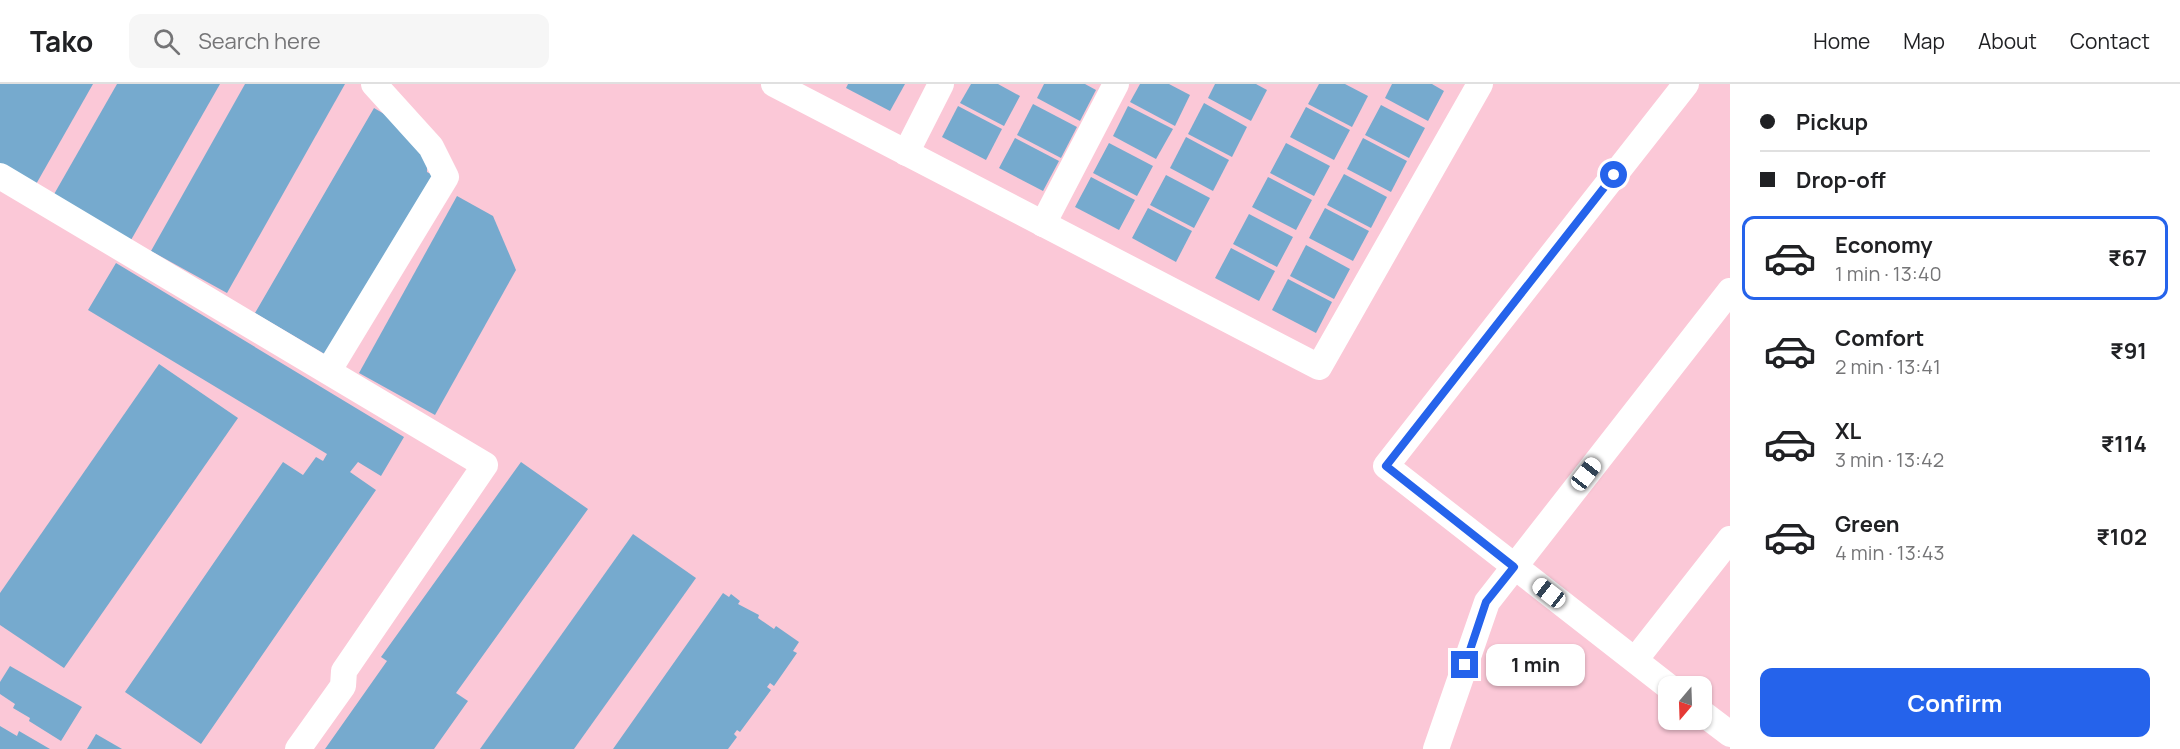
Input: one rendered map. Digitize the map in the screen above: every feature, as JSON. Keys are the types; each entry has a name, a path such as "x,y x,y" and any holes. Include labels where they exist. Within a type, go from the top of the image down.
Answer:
{"street":[{"path":"329,370 446,177 431,147 374,84"},
{"path":"774,84 1319,367 1480,84"},
{"path":"906,153 941,84"},
{"path":"1043,224 1116,84"},
{"path":"1658,678 1386,466 1686,84"},
{"path":"0,176 485,465 344,671 343,686 298,749"},
{"path":"1436,749 1486,602 1730,291"},
{"path":"1635,660 1730,540"},
{"path":"1712,720 1730,734"}],"building":[{"path":"0,84 93,84 35,186 0,166"},
{"path":"117,84 220,84 131,240 53,196"},
{"path":"245,84 345,84 227,293 151,251"},
{"path":"848,84 905,84 890,111 846,88"},
{"path":"971,84 998,84 1020,96 1004,126 960,103"},
{"path":"1044,84 1085,84 1096,90 1080,121 1037,98"},
{"path":"1140,84 1169,84 1190,95 1175,126 1130,102"},
{"path":"1215,84 1256,84 1267,90 1251,121 1208,98"},
{"path":"1319,84 1345,84 1368,96 1352,127 1308,104"},
{"path":"1392,84 1432,84 1444,91 1428,121 1385,98"},
{"path":"1204,103 1247,127 1232,157 1188,134"},
{"path":"1033,104 1077,127 1061,158 1017,135"},
{"path":"1381,105 1425,128 1409,158 1365,135"},
{"path":"958,106 1002,129 986,160 942,137"},
{"path":"1128,106 1173,129 1156,159 1113,136"},
{"path":"1306,107 1350,130 1334,160 1290,137"},
{"path":"374,108 413,131 427,151 427,172 433,175 328,356 255,313"},
{"path":"1186,137 1229,160 1213,191 1170,168"},
{"path":"1015,138 1059,161 1043,191 999,168"},
{"path":"1363,138 1407,161 1391,192 1347,169"},
{"path":"1109,143 1153,166 1137,196 1093,173"},
{"path":"1286,143 1330,166 1314,196 1270,173"},
{"path":"1344,174 1387,197 1371,228 1327,205"},
{"path":"1166,175 1210,198 1194,228 1150,205"},
{"path":"1091,177 1135,200 1119,230 1075,207"},
{"path":"1268,177 1312,200 1296,230 1252,207"},
{"path":"457,196 493,216 516,270 435,415 359,373"},
{"path":"1148,208 1192,231 1176,262 1132,238"},
{"path":"1325,208 1369,231 1353,261 1309,238"},
{"path":"1249,214 1293,237 1277,267 1233,244"},
{"path":"1306,245 1350,269 1334,299 1290,276"},
{"path":"1231,248 1275,271 1259,301 1215,278"},
{"path":"116,263 404,437 381,476 358,462 350,472 376,490 201,744 125,692 283,462 303,475 316,457 323,461 327,454 88,310"},
{"path":"1288,279 1332,302 1316,333 1272,310"},
{"path":"159,364 238,418 64,668 0,625 0,593"},
{"path":"521,462 588,509 456,693 468,701 434,749 325,749 387,661 381,657"},
{"path":"633,534 696,578 574,749 480,749"},
{"path":"723,593 729,597 731,594 740,601 738,604 759,615 758,618 774,629 776,626 799,642 793,651 797,653 774,686 770,683 767,687 771,690 740,732 737,730 734,734 737,737 728,749 613,749"},
{"path":"10,666 82,707 61,741 29,721 30,718 13,708 15,704 0,694 0,682"},
{"path":"0,726 17,736 19,731 50,749 0,749"},
{"path":"96,734 122,749 87,749"}],"route":[{"path":"1465,665 1486,602 1514,567 1386,466 1614,175"}]}
